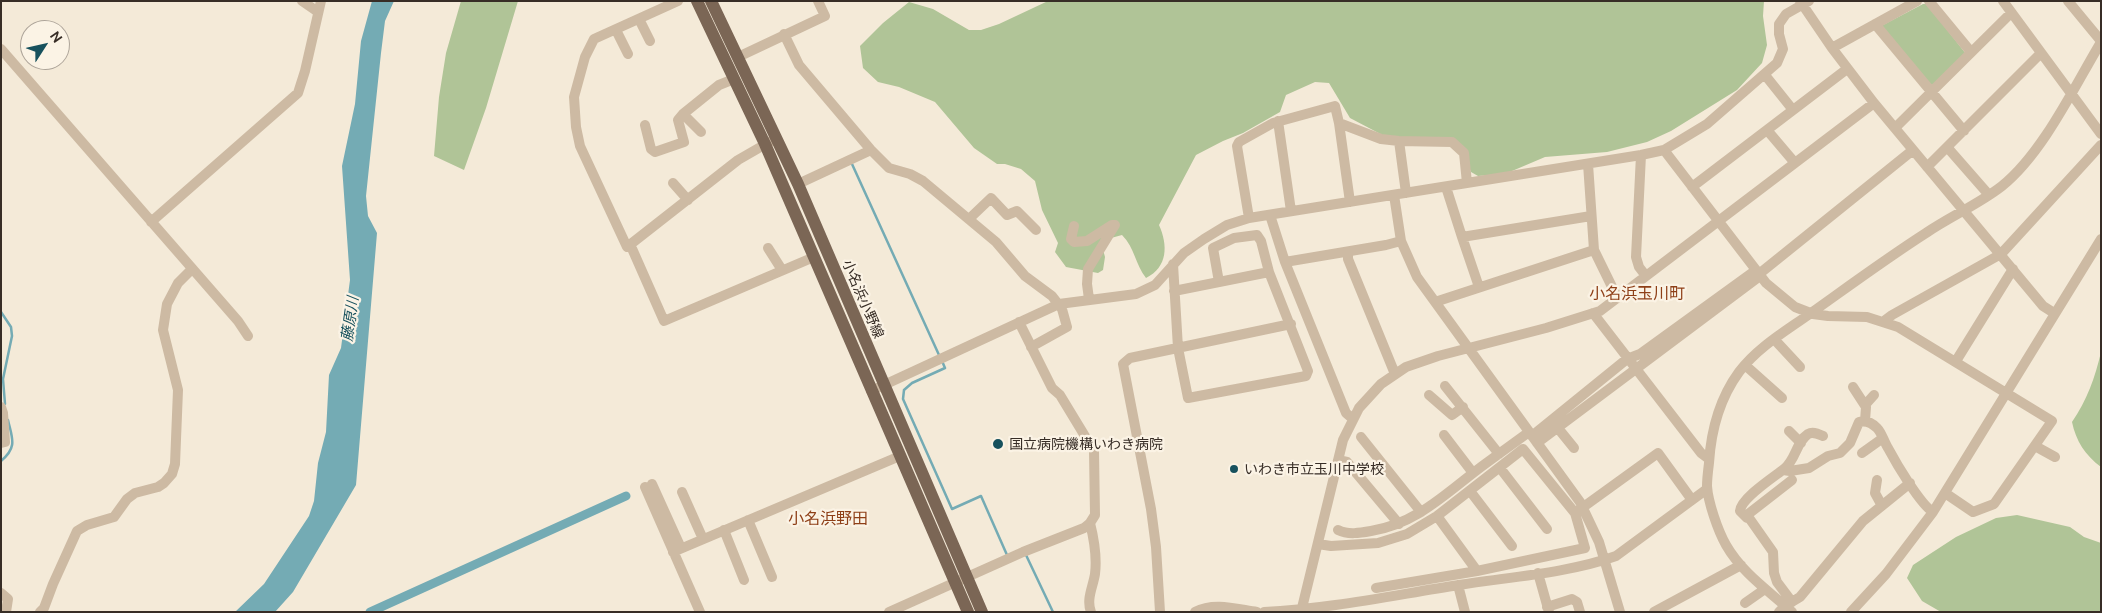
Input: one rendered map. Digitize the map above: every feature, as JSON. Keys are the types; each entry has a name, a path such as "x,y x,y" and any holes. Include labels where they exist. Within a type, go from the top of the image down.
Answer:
{"main road":[{"name":"小名浜小野線","path":"697,1 734,79 798,184 884,384 961,580 968,612"},
{"name":"小名浜小野線","path":"711,1 738,57 814,257 871,391 900,456 961,580 982,612"}],"street":[{"path":"151,222 298,93 306,71 320,7 302,1"},
{"path":"678,1 592,41 580,73 574,97 580,146 627,247 738,160 771,141"},
{"path":"738,57 825,16 818,1"},
{"path":"1832,48 1917,1"},
{"path":"1929,1 1972,52"},
{"path":"2003,1 2040,54 2101,134"},
{"path":"1787,608 1741,565 1727,546 1718,526 1707,488 1710,445 1722,404 1729,388 1756,353 1774,339 1886,258 1989,195 2021,169 2041,143 2101,42 2068,1"},
{"path":"871,391 1059,304 1136,294 1155,285 1184,253 1204,239 1227,226 1249,218 1641,156 1664,150 1706,124 1777,63 1783,49 1779,34 1779,24 1786,14 1804,2 1832,48 1874,103 2043,306 2054,313"},
{"path":"1895,128 2011,13"},
{"path":"640,19 650,41"},
{"path":"1875,24 1964,130"},
{"path":"616,30 628,54"},
{"path":"784,34 799,65 871,150 889,168 910,174 923,181 996,242 1016,268 1040,285 1059,304 1067,329 1032,347"},
{"path":"1,49 248,336"},
{"path":"1927,167 2040,54"},
{"path":"1692,187 1847,69"},
{"path":"1765,75 1793,110"},
{"path":"645,125 651,149 655,152 684,142 678,120 719,85 734,79"},
{"path":"1302,610 1342,440 1359,408 1380,384 1414,364 1600,310 1874,103"},
{"path":"1249,218 1237,146 1239,142 1278,121 1335,106 1350,202"},
{"path":"683,114 701,132"},
{"path":"1278,121 1291,211"},
{"path":"1339,123 1364,134 1399,141 1452,142 1464,153 1467,183"},
{"path":"1768,130 1795,163"},
{"path":"1399,141 1406,193"},
{"path":"1884,321 2001,254 2101,145"},
{"path":"1947,147 1989,195"},
{"path":"798,184 871,150"},
{"path":"1664,150 1758,273 1787,302 1810,314 1862,316 1884,321 1898,327 2052,421 1994,504 1973,512 1945,493"},
{"path":"1338,530 1344,533 1360,533 1399,524 1420,512 1499,454 1557,427 1635,369 1913,150"},
{"path":"1641,156 1636,257 1639,267 1646,276"},
{"path":"1588,164 1594,250 1617,298"},
{"path":"673,183 688,200"},
{"path":"1446,186 1479,287"},
{"path":"1394,195 1401,241 1418,277 1532,437 1599,542 1620,612"},
{"path":"969,219 991,198 1007,215 1017,211 1036,230"},
{"path":"1270,214 1285,262 1346,413 1353,418"},
{"path":"1462,237 1591,216"},
{"path":"1074,226 1071,239 1074,242 1082,242 1087,241 1112,224 1115,225 1088,269 1089,299"},
{"path":"1173,264 1178,348 1188,398 1306,376 1308,371 1269,272 1261,241 1257,235 1234,238 1213,248 1219,282"},
{"path":"1858,610 1933,512 2101,239"},
{"path":"1285,262 1401,241"},
{"path":"630,244 649,272 664,321 814,257"},
{"path":"768,248 782,270"},
{"path":"1435,302 1594,250"},
{"path":"1348,252 1348,259 1395,374"},
{"path":"40,612 44,608 77,531 88,524 114,517 131,496 158,487 168,480 172,474 175,464 178,390 162,330 167,304 178,283 192,269"},
{"path":"1956,361 2013,269"},
{"path":"1174,291 1269,272"},
{"path":"1532,437 1627,359 1640,354 1758,273"},
{"path":"1593,313 1701,454 1709,459"},
{"path":"890,612 1090,524 1095,515 1094,451 1060,395 1052,388 1019,322"},
{"path":"1160,612 1151,509 1123,364 1130,358 1291,324"},
{"path":"1774,339 1800,367"},
{"path":"1745,365 1782,398"},
{"path":"1445,386 1499,454"},
{"path":"1852,387 1865,405 1865,421"},
{"path":"1429,395 1452,415 1463,407"},
{"path":"1865,405 1874,395"},
{"path":"1,407 4,413 5,442 1,443"},
{"path":"1783,470 1790,471 1808,468 1824,458 1840,453 1850,443 1859,422 1865,421 1878,429 1910,482 1928,508 1933,512"},
{"path":"1557,427 1574,448"},
{"path":"1788,431 1801,443"},
{"path":"1787,608 1774,573 1773,552 1761,533 1740,510 1741,506 1764,483 1783,470 1792,460 1801,443 1812,433 1823,436"},
{"path":"1444,435 1473,473"},
{"path":"1361,438 1420,512"},
{"path":"1862,452 1882,438"},
{"path":"2035,446 2055,457"},
{"path":"1318,544 1331,546 1378,543 1407,534 1437,516 1523,449 1579,510 1585,548 1476,571 1376,588"},
{"path":"1579,510 1658,454 1692,500"},
{"path":"677,550 900,456"},
{"path":"1338,460 1347,462 1399,524"},
{"path":"1500,468 1547,528"},
{"path":"1747,518 1748,513 1792,480"},
{"path":"1877,480 1875,493 1882,504"},
{"path":"1787,608 1800,598 1863,521 1910,482"},
{"path":"648,486 677,550 700,612"},
{"path":"1264,612 1347,608 1458,585 1538,573 1605,560 1616,556 1707,488"},
{"path":"1470,491 1512,546"},
{"path":"682,492 703,539"},
{"path":"1437,516 1476,571"},
{"path":"748,520 772,577"},
{"path":"1090,524 1093,535 1095,572 1088,604 1091,612"},
{"path":"724,530 744,580"},
{"path":"1654,612 1741,565"},
{"path":"1538,573 1548,609 1572,599 1577,602 1580,612"},
{"path":"1458,585 1465,612"},
{"path":"1745,603 1765,589"},
{"path":"1,593 8,599 6,612"},
{"path":"1195,612 1203,608 1217,606 1251,611"}],"green space":[{"path":"461,1 518,1 486,108 464,170 434,156 439,97 446,53"},
{"path":"1048,1 1764,1 1763,16 1767,45 1762,63 1737,90 1671,131 1647,142 1607,152 1545,157 1505,174 1478,176 1471,172 1459,143 1388,138 1350,118 1329,83 1315,82 1286,95 1280,112 1243,133 1196,155 1159,225 1165,248 1162,262 1159,268 1146,278 1130,245 1122,235 1111,238 1102,246 1105,257 1103,270 1098,273 1066,267 1055,252 1058,243 1042,210 1035,181 1021,169 1005,164 997,164 974,148 935,102 899,87 878,82 863,68 860,46 883,23 909,2 933,9 969,30 981,30 999,24"},
{"path":"1923,4 1927,4 1966,54 1934,85 1930,85 1882,28 1883,25"},
{"path":"2101,352 2101,467 2090,458 2082,447 2072,422 2090,388"},
{"path":"2017,515 2070,527 2084,537 2101,543 2101,612 1941,612 1922,601 1907,578 1913,565 1956,537 1996,518"}],"water":[{"name":"藤原川","path":"372,1 394,1 385,21 366,196 368,216 377,233 356,485 293,592 275,612 235,612 264,584 309,516 314,501 318,463 326,432 329,375 341,348 350,280 342,166 355,104 361,41"}],"waterway":[{"path":"852,164 939,355"},
{"path":"1,312 11,327 12,336 3,379 5,404"},
{"path":"942,361 945,368 912,383 904,390 903,399 952,509 981,496 1007,555"},
{"path":"1,461 12,447 8,420"},
{"path":"370,612 626,496"},
{"path":"1026,555 1053,612"}],"place":[{"name":"国立病院機構いわき病院","path":"998,444"},
{"name":"いわき市立玉川中学校","path":"1234,469"}],"district":[{"name":"小名浜玉川町","path":"1637,294"},
{"name":"小名浜野田","path":"828,519"}]}
